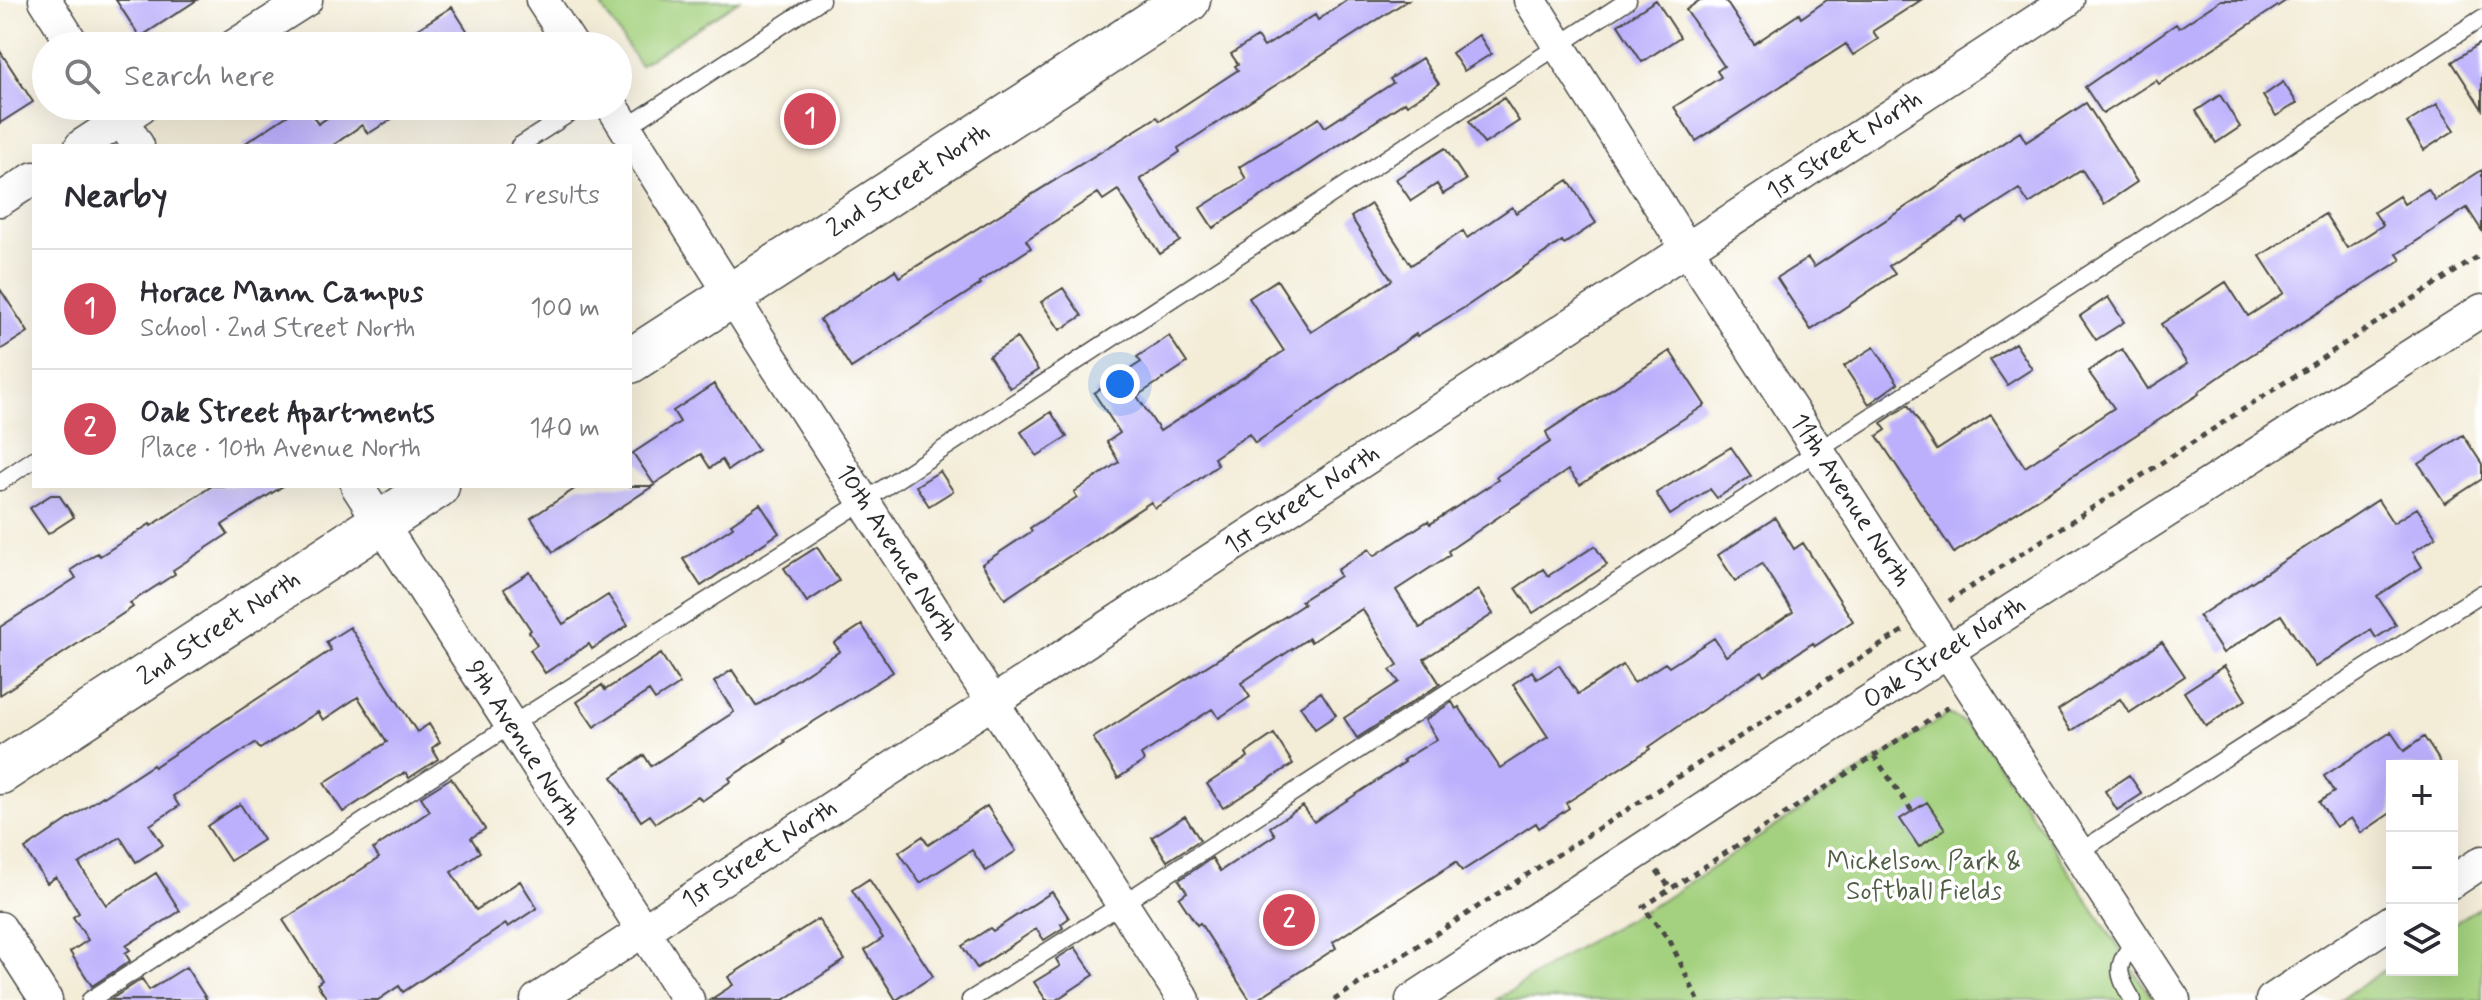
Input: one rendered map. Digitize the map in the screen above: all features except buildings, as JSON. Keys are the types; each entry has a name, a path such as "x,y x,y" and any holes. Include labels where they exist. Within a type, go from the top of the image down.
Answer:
{"street":[{"path":"45,0 65,32"},
{"path":"256,32 306,0"},
{"path":"542,0 563,32"},
{"name":"2nd Street North","path":"632,360 1188,0"},
{"name":"11th Avenue North","path":"1530,0 1687,249 2174,1000"},
{"name":"1st Street North","path":"537,1000 2068,0"},
{"path":"84,144 126,120"},
{"name":"10th Avenue North","path":"622,120 1184,1000"},
{"path":"0,200 32,179"},
{"name":"Oak Street North","path":"1412,1000 1948,651 2482,310"},
{"name":"9th Avenue North","path":"358,488 688,1000"},
{"name":"2nd Street North","path":"0,772 434,488"},
{"path":"2458,878 2482,862"},
{"path":"2272,1000 2386,925"},
{"path":"0,928 46,1000"}],"lane":[{"path":"632,109 821,0"},
{"path":"90,1000 511,725 864,501 1628,0"},
{"path":"970,1000 2482,18"},
{"path":"522,144 559,120"},
{"path":"0,482 32,460"},
{"path":"2079,852 2482,593"},
{"path":"2133,1000 2119,972 2120,959 2136,940"}],"path":[{"path":"1698,1000 1670,941 1643,907 1974,691"},
{"path":"1874,756 1912,811"}],"green space":[{"path":"597,0 740,0 640,65 632,53 632,32 618,32"},
{"name":"Mickelson Park & Softball Fields","path":"1948,714 1959,719 1984,742 2153,1000 1496,1000 1593,938 1660,902"},
{"path":"2482,905 2482,1000 2339,1000 2386,969 2386,976 2458,976 2458,921"}],"place":[{"name":"Horace Mann Campus","path":"810,119"},
{"name":"Oak Street Apartments","path":"1289,920"}]}
